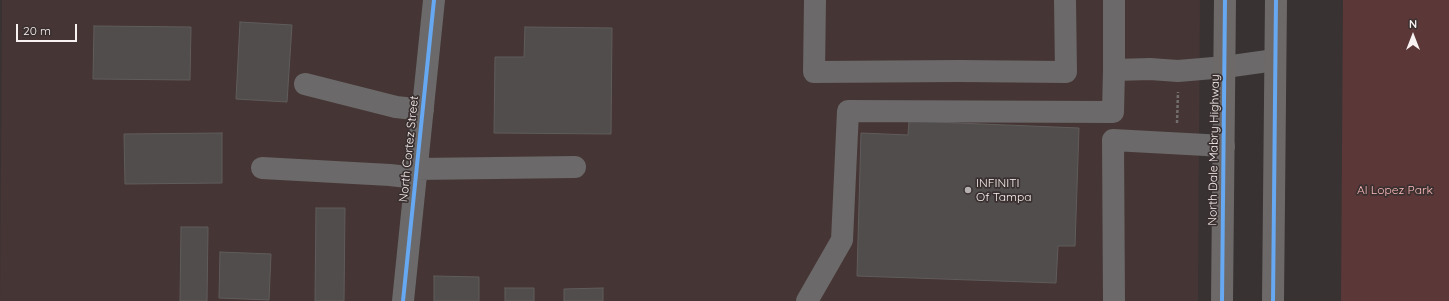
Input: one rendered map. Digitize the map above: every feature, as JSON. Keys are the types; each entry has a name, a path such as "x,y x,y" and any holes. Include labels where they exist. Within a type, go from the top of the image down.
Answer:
{"main road":[{"name":"North Dale Mabry Highway","path":"1222,301 1225,0"},
{"path":"1273,301 1276,0"}],"street":[{"name":"North Cortez Street","path":"403,301 434,0"},
{"path":"814,0 814,72 1066,72 1065,0"},
{"path":"1114,0 1114,301"},
{"path":"1114,70 1150,69 1178,71 1224,67 1275,60"},
{"path":"305,84 396,107 423,110"},
{"path":"807,301 842,240 848,111 1114,112"},
{"path":"1114,140 1224,146"},
{"path":"262,168 390,175 575,167"}],"path":[{"path":"1177,128 1178,85"}],"shaded area":[{"path":"2,0 423,0 392,301 0,301"},
{"path":"445,0 1200,0 1198,301 414,301"}],"green space":[{"name":"Al Lopez Park","path":"1343,0 1449,0 1449,301 1341,301"}],"building":[{"path":"240,22 292,25 287,102 236,99"},
{"path":"94,26 191,27 190,80 93,79"},
{"path":"525,27 612,28 611,134 494,133 495,57 524,57"},
{"name":"INFINITI Of Tampa","path":"909,121 1079,128 1075,246 1058,246 1056,283 857,276 861,133 908,135"},
{"path":"222,133 222,183 125,184 124,134"},
{"path":"316,208 345,208 344,301 315,301"},
{"path":"181,227 208,227 207,301 180,301"},
{"path":"220,252 271,254 269,300 219,298"},
{"path":"434,276 479,277 479,301 434,301"},
{"path":"505,288 534,288 534,301 505,301"},
{"path":"603,288 603,301 564,301 564,289"}],"cycle path":[{"path":"403,301 434,0"},
{"path":"1222,301 1225,0"},
{"path":"1273,301 1276,0"}],"place":[{"name":"INFINITI Of Tampa","path":"968,190"}]}
